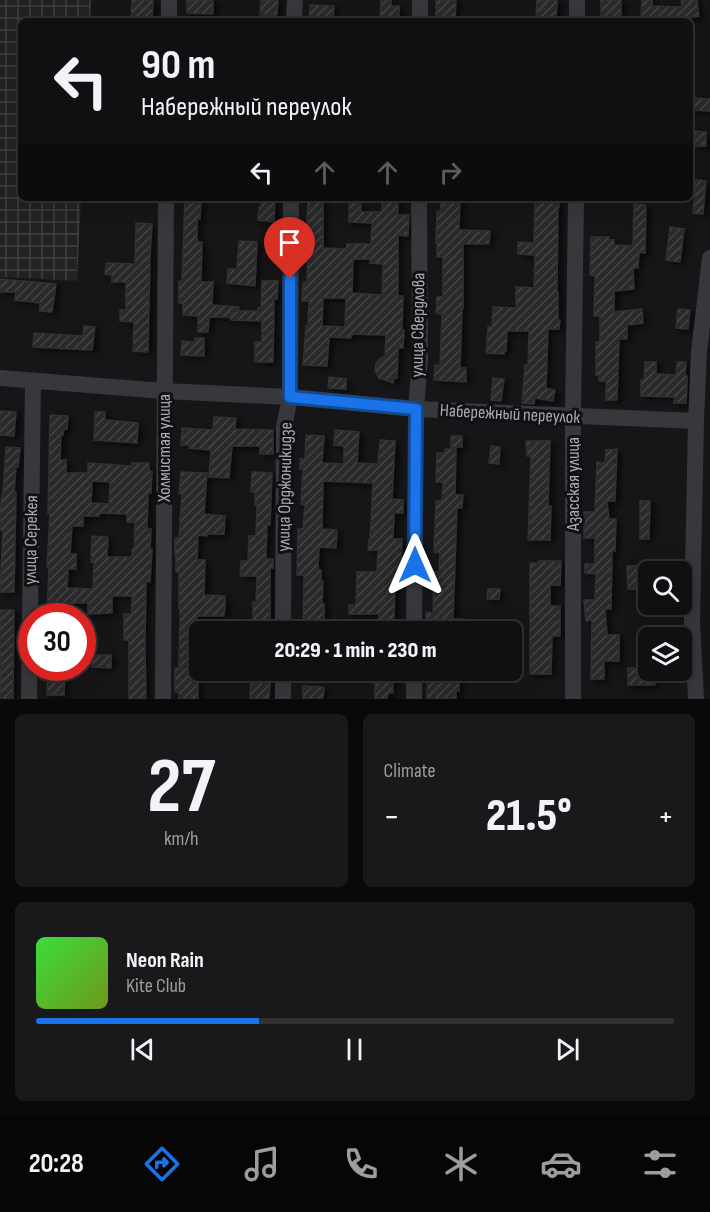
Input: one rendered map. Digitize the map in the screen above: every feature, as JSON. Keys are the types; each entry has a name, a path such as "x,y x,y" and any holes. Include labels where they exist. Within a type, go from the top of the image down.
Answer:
{"street":[{"path":"169,0 169,18"},
{"path":"294,18 295,0"},
{"path":"420,0 420,18"},
{"path":"577,0 577,18"},
{"name":"Холмистая улица","path":"163,699 166,201"},
{"name":"улица Орджоникидзе","path":"283,621 284,427 290,397 291,201"},
{"name":"улица Свердлова","path":"414,621 416,409 420,359 419,201"},
{"name":"Азасская улица","path":"573,699 576,201"},
{"path":"696,699 692,622 696,421 699,352 710,258"},
{"name":"Набережный переулок","path":"0,378 164,391 290,397 416,409 696,421"},
{"name":"улица Серекея","path":"29,699 33,381"},
{"path":"283,681 283,699"},
{"path":"414,681 414,699"}],"shaded area":[{"path":"0,0 91,0 90,18 18,18 18,201 81,201 77,281 0,277"}],"building":[{"path":"132,0 153,0 152,18 131,18"},
{"path":"187,0 213,0 213,14 187,13"},
{"path":"261,0 278,0 277,15 260,15"},
{"path":"381,0 391,0 391,6 399,6 399,18 380,18"},
{"path":"436,0 456,0 455,18 436,18"},
{"path":"537,0 557,0 556,18 536,18"},
{"path":"601,0 621,0 621,18 601,18"},
{"path":"642,0 652,0 652,6 682,7 681,0 697,0 699,16 647,18 647,16 641,16"},
{"path":"310,5 334,6 333,18 309,18"},
{"path":"693,98 710,99 710,111 693,110"},
{"path":"693,131 706,132 706,146 693,146"},
{"path":"696,180 706,181 703,214 693,213"},
{"path":"185,201 201,201 200,219 197,219 197,242 202,242 201,282 213,282 212,305 239,307 238,311 258,311 258,308 261,308 262,281 278,281 277,299 274,299 273,362 255,362 255,342 262,342 262,321 209,317 208,332 198,332 198,316 183,315 183,303 179,303 179,281 182,281"},
{"path":"261,201 275,201 274,222 258,220 259,207 261,207"},
{"path":"308,201 323,201 323,248 346,249 347,244 371,244 372,223 349,222 349,202 361,203 361,212 381,212 382,201 398,201 398,215 409,215 408,236 398,235 398,296 403,296 402,330 404,330 403,348 398,348 397,378 394,378 393,383 379,378 375,371 376,363 385,357 386,335 352,334 351,338 329,337 327,366 303,365 309,301 302,301 303,282 307,282 308,242 306,242","holes":["353,259 370,259 370,263 383,264 382,295 352,293","323,298 346,298 345,327 322,326"]},
{"path":"441,201 460,201 459,230 490,231 489,244 463,244 460,368 466,368 466,382 434,380 435,365 440,366 442,314 436,313 437,297 443,297 443,257 437,257 436,243 437,211 441,211"},
{"path":"535,201 559,201 557,292 558,320 560,320 559,329 548,329 546,388 555,390 553,401 535,398 534,404 522,403 525,365 528,365 529,331 507,331 504,354 486,353 488,327 492,327 493,307 516,308 516,287 534,288 535,255 518,254 518,242 534,243"},
{"path":"634,204 646,205 645,253 639,252 638,268 633,268 634,289 614,291 614,312 642,309 643,323 627,325 627,339 619,339 617,400 606,400 606,381 599,381 599,375 596,375 596,342 600,342 600,316 594,316 595,276 590,275 591,237 609,237 609,240 614,240 614,245 633,246"},
{"path":"136,223 152,224 148,352 133,351 134,322 120,321 120,310 126,310 126,282 112,282 112,275 105,274 106,263 135,264"},
{"path":"670,227 684,229 680,262 666,260"},
{"path":"239,241 257,242 255,286 227,283 228,269 237,269"},
{"path":"0,279 56,284 52,312 40,311 40,303 15,300 16,292 0,292"},
{"path":"678,309 690,310 688,329 676,328"},
{"path":"84,326 95,327 92,350 33,347 34,333 83,336"},
{"path":"195,338 204,338 204,356 181,355 182,341 195,342"},
{"path":"645,362 656,362 656,374 676,375 677,362 686,362 686,403 674,403 675,397 641,396 641,380 644,380"},
{"path":"329,377 346,379 346,389 328,388"},
{"path":"493,378 504,379 501,401 491,400"},
{"path":"0,411 16,412 14,436 0,435"},
{"path":"95,412 105,412 105,420 138,423 137,443 94,440"},
{"path":"50,415 68,416 67,429 64,429 61,435 60,460 66,460 66,473 88,473 88,463 131,466 132,463 149,463 149,471 152,471 151,493 148,493 147,529 151,529 150,549 152,549 150,582 146,581 146,699 129,699 129,640 124,640 124,614 132,614 132,596 112,596 112,613 96,614 96,603 48,603 50,514 48,514","holes":["92,481 110,482 109,504 91,503","99,513 127,514 127,522 135,522 132,557 107,557 108,537 92,536 93,589 67,588 68,569 76,569 76,554 70,554 72,526 83,526 83,516 99,516"]},
{"path":"214,417 236,418 235,429 273,430 273,454 260,454 260,446 232,446 229,478 209,477 211,450 181,445 182,428 213,430"},
{"path":"335,430 359,432 357,463 378,464 380,440 395,441 392,499 403,500 403,513 394,513 393,539 402,539 401,569 395,569 394,621 378,621 379,614 349,614 349,605 356,605 357,572 377,572 378,550 368,550 373,483 323,481 322,529 337,530 336,548 319,547 318,569 321,570 321,581 323,581 324,621 303,621 304,575 297,575 298,529 303,529 305,505 301,504 303,469 300,469 300,459 305,459 306,435 324,436 322,463 344,464 344,446 334,445"},
{"path":"451,436 462,436 462,447 451,447"},
{"path":"526,441 550,441 548,506 551,506 550,540 528,540 531,456 527,456"},
{"path":"491,446 500,447 499,464 489,463"},
{"path":"6,447 20,448 14,492 16,492 14,592 0,592 3,530 0,530 0,517"},
{"path":"445,449 456,449 455,495 463,495 462,508 457,508 453,619 465,619 465,621 426,621 426,612 433,613 434,572 439,572 440,553 434,552 436,501 442,501 443,482 436,482 437,453 445,453"},
{"path":"617,449 615,501 607,501 609,519 616,519 615,551 612,551 611,609 605,609 607,635 619,635 619,661 604,661 604,679 591,679 592,620 586,621 584,600 595,600 596,574 585,573 585,564 595,564 595,538 584,538 584,512 595,512 597,462 605,463 606,450"},
{"path":"181,472 207,473 204,514 225,516 224,534 198,535 197,560 205,560 204,595 225,596 225,606 224,616 197,616 197,621 189,621 189,681 198,681 198,699 179,699 179,692 175,692 175,668 179,668 179,572 176,572 175,538 179,538 182,494 179,494"},
{"path":"252,472 272,473 266,559 273,559 273,568 270,568 270,621 253,621 257,576 240,576 241,561 248,561 249,536 256,536 257,505 255,505 255,492 251,492"},
{"path":"640,501 650,501 649,539 640,539"},
{"path":"539,561 561,561 560,585 550,585 550,606 560,606 560,636 552,636 551,674 530,674 530,563 539,563"},
{"path":"627,566 638,566 638,589 628,589"},
{"path":"488,589 500,589 499,599 487,599"},
{"path":"0,610 14,610 13,699 0,699"},
{"path":"96,655 111,655 111,668 96,667"},
{"path":"628,668 638,668 638,681 655,681 655,685 628,685"},
{"path":"48,681 65,681 64,695 47,695"},
{"path":"251,681 270,681 269,699 250,699"},
{"path":"375,681 393,681 393,693 388,693 387,699 375,699"},
{"path":"428,681 459,681 456,699 427,699"},
{"path":"303,686 324,687 323,699 303,699"}],"route":[{"path":"290,279 290,397 416,409 415,565"}]}
